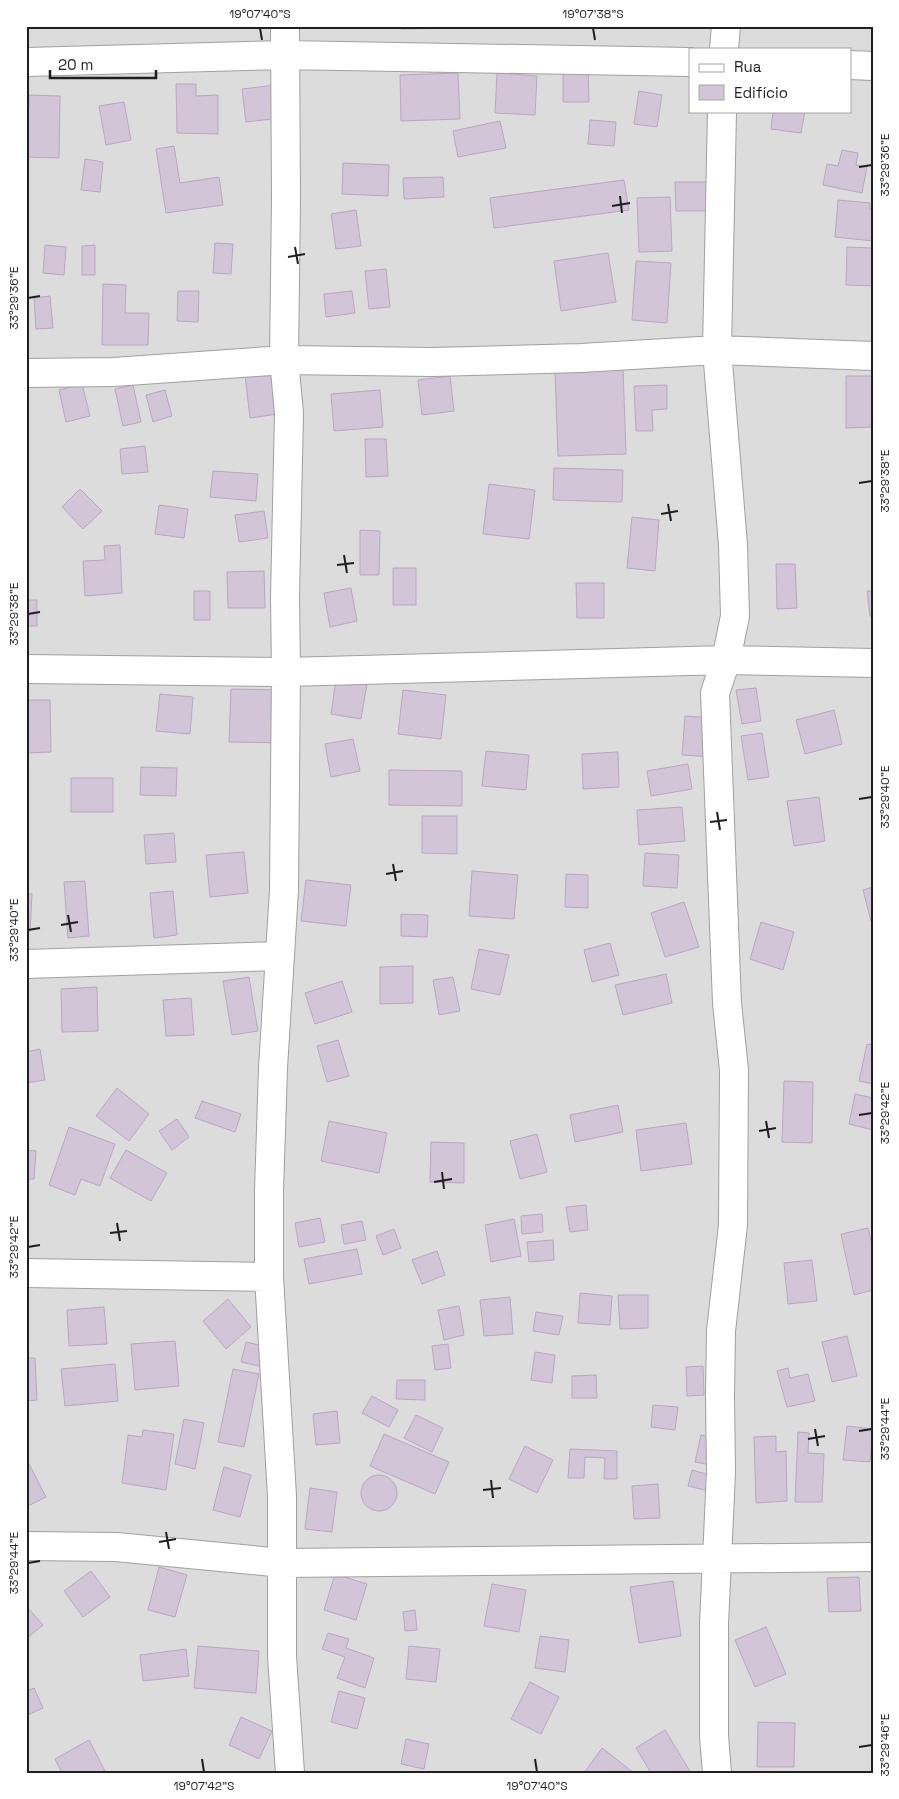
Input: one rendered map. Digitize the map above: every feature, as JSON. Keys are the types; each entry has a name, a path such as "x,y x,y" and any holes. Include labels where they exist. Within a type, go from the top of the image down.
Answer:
{"street":[{"path":"285,26 284,360 289,413 285,598 284,890 273,1068 269,1191 269,1277 282,1496 282,1656 290,1773"},
{"path":"724,48 726,26"},
{"path":"26,62 285,55 689,62"},
{"path":"852,66 873,66"},
{"path":"717,1773 714,1736 716,1558 721,1472 721,1331 733,1225 734,1070 727,1003 715,693 726,660 735,616 732,545 717,350 722,112"},
{"path":"26,373 114,372 284,360 432,362 581,358 717,350 873,356"},
{"path":"26,669 286,672 726,660 873,663"},
{"path":"26,964 280,956"},
{"path":"26,1273 269,1277"},
{"path":"26,1546 116,1546 283,1563 873,1557"}],"shaded area":[{"path":"26,26 873,26 873,1773 26,1773"}],"building":[{"path":"332,26 386,26 386,27 332,28"},
{"path":"401,26 453,26 453,28 401,29"},
{"path":"588,68 589,102 563,102 563,69"},
{"path":"458,73 460,119 401,121 400,75"},
{"path":"497,73 537,76 535,115 495,113"},
{"path":"176,84 196,84 196,96 218,95 218,134 177,133"},
{"path":"277,85 281,118 246,122 242,89"},
{"path":"639,91 662,95 657,127 634,124"},
{"path":"29,95 60,96 59,158 26,157 26,107 29,107"},
{"path":"124,102 131,140 106,145 99,106"},
{"path":"773,112 805,112 801,133 771,129"},
{"path":"590,120 616,122 614,146 588,144"},
{"path":"500,121 506,148 458,157 453,131"},
{"path":"174,146 180,183 219,177 223,205 166,213 156,149"},
{"path":"842,150 858,153 856,165 867,167 862,193 823,185 827,164 838,166"},
{"path":"85,159 103,162 100,192 81,190"},
{"path":"343,163 389,165 388,196 342,194"},
{"path":"443,177 444,197 404,199 403,178"},
{"path":"624,180 629,210 494,228 490,198"},
{"path":"675,182 712,182 712,211 676,211"},
{"path":"670,197 672,251 639,252 637,198"},
{"path":"838,200 870,203 870,209 873,209 873,241 835,237"},
{"path":"356,210 361,246 336,249 331,214"},
{"path":"215,243 233,244 231,274 213,273"},
{"path":"45,245 66,247 64,275 43,273"},
{"path":"95,245 95,275 82,275 82,246"},
{"path":"847,247 873,248 873,286 846,285"},
{"path":"608,253 616,302 561,311 554,261"},
{"path":"636,261 671,263 667,323 632,320"},
{"path":"386,269 390,307 369,309 365,271"},
{"path":"103,284 126,285 125,313 149,313 148,345 102,345"},
{"path":"178,291 199,291 198,322 177,321"},
{"path":"352,291 355,313 326,317 324,294"},
{"path":"50,296 53,328 36,329 34,298"},
{"path":"623,368 626,454 558,456 555,371"},
{"path":"272,371 278,414 250,418 245,375"},
{"path":"450,376 454,411 422,415 418,380"},
{"path":"846,376 873,376 873,427 846,428"},
{"path":"82,384 90,416 66,422 59,390"},
{"path":"133,385 141,422 123,426 115,389"},
{"path":"667,385 667,409 652,410 653,431 636,431 634,386"},
{"path":"165,390 172,416 153,422 146,395"},
{"path":"380,390 383,427 334,431 331,394"},
{"path":"365,439 386,439 388,476 366,477"},
{"path":"145,446 148,472 122,474 120,449"},
{"path":"554,468 623,470 622,502 553,500"},
{"path":"213,471 258,474 256,501 210,497"},
{"path":"489,484 535,490 529,539 483,534"},
{"path":"80,489 102,511 83,529 62,507"},
{"path":"159,505 188,509 184,538 155,534"},
{"path":"264,511 268,538 239,542 235,515"},
{"path":"632,517 659,520 655,571 627,568"},
{"path":"360,530 380,531 379,575 360,575"},
{"path":"120,545 122,593 85,596 83,561 105,560 104,546"},
{"path":"776,564 795,564 797,608 777,609"},
{"path":"393,568 416,568 416,605 393,605"},
{"path":"264,571 265,608 228,608 227,572"},
{"path":"576,583 604,583 604,618 577,618"},
{"path":"351,588 357,621 330,627 324,593"},
{"path":"194,591 210,591 210,620 194,620"},
{"path":"867,591 873,591 873,616 870,616"},
{"path":"26,600 37,600 37,626 26,626"},
{"path":"336,679 367,684 361,719 331,714"},
{"path":"756,688 761,721 742,724 736,690"},
{"path":"231,689 285,690 284,743 229,742"},
{"path":"403,690 446,695 441,739 398,734"},
{"path":"160,694 193,697 190,734 156,731"},
{"path":"26,700 50,700 51,752 26,753"},
{"path":"834,710 842,744 805,754 796,720"},
{"path":"685,716 715,718 712,757 682,755"},
{"path":"762,733 769,777 748,780 741,736"},
{"path":"353,739 360,771 331,777 325,744"},
{"path":"486,751 529,755 526,790 482,786"},
{"path":"618,752 619,787 583,789 582,754"},
{"path":"688,764 692,789 651,796 647,771"},
{"path":"141,767 177,768 176,796 140,795"},
{"path":"389,770 462,771 462,806 389,805"},
{"path":"71,778 113,778 113,812 71,812"},
{"path":"819,797 825,841 794,846 787,801"},
{"path":"682,807 685,841 639,845 637,810"},
{"path":"422,816 457,816 457,854 422,853"},
{"path":"174,833 176,862 146,864 144,835"},
{"path":"244,852 248,893 210,897 206,855"},
{"path":"645,853 679,855 677,888 643,886"},
{"path":"472,871 518,875 514,919 469,916"},
{"path":"566,874 588,875 588,908 565,907"},
{"path":"306,880 351,885 346,926 301,921"},
{"path":"85,881 89,936 68,938 64,882"},
{"path":"873,887 873,921 871,921 863,890"},
{"path":"173,891 177,935 154,938 150,893"},
{"path":"26,894 32,894 30,931 26,931"},
{"path":"684,902 699,947 665,957 651,913"},
{"path":"401,914 428,915 427,937 401,936"},
{"path":"761,922 794,932 783,970 750,959"},
{"path":"610,943 619,975 592,982 584,950"},
{"path":"479,949 509,955 500,995 471,989"},
{"path":"413,966 413,1003 380,1004 380,967"},
{"path":"666,974 672,1003 623,1015 615,985"},
{"path":"249,977 258,1031 232,1035 223,981"},
{"path":"453,977 460,1011 439,1015 433,980"},
{"path":"342,981 352,1012 315,1024 305,993"},
{"path":"97,987 98,1031 62,1032 61,989"},
{"path":"191,998 194,1035 166,1036 163,1000"},
{"path":"338,1040 349,1076 327,1082 317,1046"},
{"path":"867,1044 873,1045 873,1084 859,1081"},
{"path":"40,1049 45,1080 26,1083 26,1052"},
{"path":"784,1081 813,1082 812,1143 782,1142"},
{"path":"117,1088 149,1114 129,1141 96,1116"},
{"path":"855,1094 873,1098 873,1130 849,1124"},
{"path":"202,1101 241,1114 235,1132 195,1118"},
{"path":"618,1105 623,1132 575,1142 570,1115"},
{"path":"177,1119 189,1137 172,1150 159,1131"},
{"path":"329,1121 387,1133 379,1173 321,1161"},
{"path":"686,1123 692,1164 641,1171 636,1130"},
{"path":"69,1127 115,1144 100,1186 81,1179 75,1195 49,1185"},
{"path":"537,1134 547,1172 520,1179 510,1141"},
{"path":"431,1142 464,1143 464,1183 430,1182"},
{"path":"26,1150 36,1151 34,1179 26,1179"},
{"path":"126,1150 167,1173 151,1201 110,1178"},
{"path":"586,1205 588,1230 570,1232 566,1207"},
{"path":"542,1214 543,1232 522,1234 521,1216"},
{"path":"320,1218 325,1242 299,1247 295,1223"},
{"path":"514,1219 521,1256 491,1262 485,1225"},
{"path":"362,1221 366,1240 344,1244 341,1225"},
{"path":"868,1228 873,1249 873,1290 854,1295 841,1234"},
{"path":"394,1229 401,1248 383,1255 376,1236"},
{"path":"553,1240 554,1260 529,1262 527,1242"},
{"path":"357,1249 362,1274 309,1284 304,1259"},
{"path":"437,1251 445,1275 422,1284 412,1260"},
{"path":"812,1260 817,1301 788,1304 784,1263"},
{"path":"580,1293 612,1296 610,1325 578,1323"},
{"path":"618,1295 648,1295 648,1328 620,1329"},
{"path":"510,1297 513,1334 484,1336 480,1300"},
{"path":"228,1299 251,1327 226,1349 203,1321"},
{"path":"459,1306 464,1335 444,1340 438,1310"},
{"path":"104,1307 107,1344 69,1346 67,1310"},
{"path":"536,1312 563,1316 559,1335 533,1331"},
{"path":"847,1336 857,1376 832,1382 822,1342"},
{"path":"175,1341 179,1386 135,1390 131,1344"},
{"path":"246,1342 268,1347 264,1367 241,1362"},
{"path":"448,1344 451,1368 435,1370 432,1346"},
{"path":"535,1352 555,1355 552,1383 531,1380"},
{"path":"26,1358 35,1358 37,1400 26,1401"},
{"path":"115,1364 118,1401 65,1406 61,1369"},
{"path":"703,1366 704,1395 687,1396 686,1367"},
{"path":"788,1368 790,1378 808,1374 815,1401 787,1407 777,1371"},
{"path":"233,1369 259,1374 244,1447 218,1442"},
{"path":"596,1375 597,1398 572,1398 572,1376"},
{"path":"397,1380 425,1380 425,1400 396,1399"},
{"path":"372,1396 398,1410 389,1427 362,1413"},
{"path":"653,1405 678,1407 675,1430 651,1427"},
{"path":"337,1411 340,1443 316,1445 313,1414"},
{"path":"416,1415 443,1428 432,1452 404,1438"},
{"path":"184,1419 204,1423 195,1469 175,1464"},
{"path":"847,1426 873,1429 870,1462 843,1460"},
{"path":"143,1430 174,1434 166,1490 122,1483 128,1435 142,1437"},
{"path":"798,1432 809,1433 808,1453 824,1454 822,1502 795,1502"},
{"path":"384,1434 449,1462 435,1494 370,1466"},
{"path":"701,1435 717,1439 711,1465 695,1462"},
{"path":"776,1436 776,1452 786,1451 787,1501 756,1503 754,1437"},
{"path":"525,1446 553,1460 537,1493 509,1479"},
{"path":"570,1449 617,1451 617,1479 604,1479 605,1458 585,1457 584,1478 568,1478"},
{"path":"28,1462 46,1497 26,1507 26,1463"},
{"path":"224,1467 251,1475 240,1517 213,1510"},
{"path":"692,1470 717,1477 713,1492 688,1486"},
{"path":"379,1475 386,1476 392,1480 396,1486 396,1500 392,1506 386,1510 379,1511 372,1510 366,1506 362,1500 361,1493 362,1486 366,1480 372,1476"},
{"path":"658,1484 660,1518 634,1519 632,1486"},
{"path":"310,1488 337,1492 332,1532 305,1529"},
{"path":"159,1567 187,1575 175,1617 148,1610"},
{"path":"91,1571 110,1597 83,1617 64,1591"},
{"path":"335,1574 367,1584 356,1620 324,1610"},
{"path":"859,1577 861,1611 829,1612 827,1578"},
{"path":"673,1581 681,1636 639,1643 630,1587"},
{"path":"492,1584 526,1590 519,1632 484,1626"},
{"path":"26,1606 43,1625 26,1639"},
{"path":"415,1610 417,1630 405,1631 403,1612"},
{"path":"766,1627 786,1674 755,1687 735,1640"},
{"path":"328,1633 349,1639 346,1648 374,1658 365,1688 337,1678 345,1657 322,1649"},
{"path":"540,1636 569,1640 565,1672 535,1668"},
{"path":"198,1646 259,1651 256,1693 194,1688"},
{"path":"409,1646 440,1649 436,1682 406,1679"},
{"path":"186,1649 189,1676 143,1681 140,1655"},
{"path":"530,1682 559,1697 541,1734 511,1719"},
{"path":"34,1688 43,1708 26,1716 26,1691"},
{"path":"339,1691 365,1698 357,1729 331,1722"},
{"path":"241,1717 272,1731 259,1759 229,1745"},
{"path":"758,1722 795,1723 794,1767 757,1767"},
{"path":"665,1730 691,1773 651,1773 636,1748"},
{"path":"406,1739 429,1744 424,1769 401,1764"},
{"path":"89,1740 106,1773 62,1773 55,1759"},
{"path":"602,1748 634,1773 584,1773"}]}
